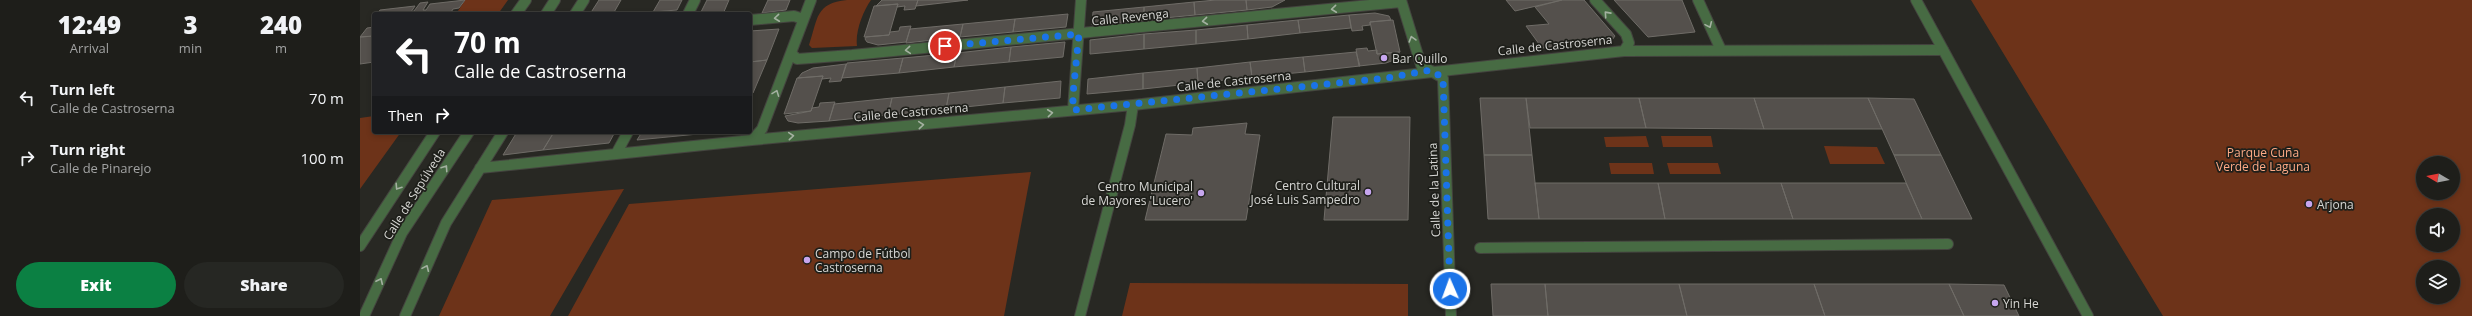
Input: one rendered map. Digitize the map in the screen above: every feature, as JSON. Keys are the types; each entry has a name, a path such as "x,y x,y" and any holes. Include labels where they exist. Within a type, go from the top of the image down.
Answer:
{"street":[{"path":"517,12 526,0"},
{"path":"547,12 555,0"},
{"path":"576,12 584,0"},
{"path":"689,12 695,0"},
{"path":"752,140 762,129 811,0"},
{"path":"1073,110 1081,0"},
{"path":"1595,0 1626,34 1629,43 1624,51"},
{"path":"1698,0 1721,50"},
{"path":"1916,0 2088,316"},
{"path":"1401,1 1417,58 1421,65 1431,70"},
{"name":"Calle Revenga","path":"791,53 797,59 817,58 1079,34 1401,1"},
{"path":"752,20 794,16 803,19"},
{"name":"Calle de Castroserna","path":"480,168 752,140 1133,105 1387,78 1431,70 1624,51 1943,50"},
{"name":"Calle de la Latina","path":"1431,70 1443,78 1451,316"},
{"path":"1080,316 1130,125 1133,105"},
{"name":"Calle de Sepúlveda","path":"360,246 434,134"},
{"name":"Calle de Sepúlveda","path":"364,316 402,233 468,134"},
{"path":"405,316 446,223 501,134"},
{"path":"616,154 627,134"},
{"path":"1480,248 1948,244"}],"green space":[{"path":"465,0 508,0 499,12 457,12"},
{"path":"847,0 871,0 860,22 857,34 857,46 812,48 809,45 819,14 829,5"},
{"name":"Parque Cuña Verde de Laguna","path":"1971,0 2472,0 2472,316 2163,316"},
{"path":"372,116 372,134 400,134 360,189 360,118"},
{"path":"1646,136 1649,147 1606,147 1604,137"},
{"path":"1661,136 1711,136 1713,147 1663,147"},
{"path":"1824,146 1877,147 1885,164 1830,164"},
{"path":"1609,163 1652,163 1654,174 1611,174"},
{"path":"1667,163 1718,163 1721,174 1670,174"},
{"name":"Campo de Fútbol Castroserna","path":"1031,172 1004,316 568,316 629,204"},
{"path":"624,189 550,316 439,316 492,200"},
{"path":"1130,283 1408,284 1408,316 1122,316"}],"building":[{"path":"465,0 459,8 453,9 451,12 411,12 414,11 420,3 428,2 423,10 426,10 430,4"},
{"path":"599,0 621,0 614,12 591,12"},
{"path":"660,0 682,0 677,10 653,12"},
{"path":"707,0 729,0 724,12 701,12"},
{"path":"768,0 790,0 786,10 762,13"},
{"path":"882,0 918,0 915,9 904,10 905,6 897,7 898,4 876,6"},
{"path":"918,0 968,0 916,6"},
{"path":"1246,0 1247,10 1195,15 1194,2"},
{"path":"1246,0 1285,0 1272,7 1247,10"},
{"path":"1506,0 1562,0 1515,11"},
{"path":"1562,0 1584,0 1615,36 1612,40 1542,48 1526,26 1549,24 1535,7"},
{"path":"1614,0 1682,0 1695,32 1648,37"},
{"path":"1194,2 1195,15 1144,20 1144,7"},
{"path":"898,4 889,35 864,37 874,6"},
{"path":"415,6 411,12 378,12 380,10"},
{"path":"1144,7 1144,20 1092,25 1093,12"},
{"path":"1375,13 1389,16 1391,20 1370,22 1370,25 1362,26 1363,30 1352,31 1349,15"},
{"path":"1068,14 1066,27 1013,32 1015,19"},
{"path":"1349,15 1351,28 1300,33 1298,20"},
{"path":"1015,19 1013,32 960,37 963,24"},
{"path":"1298,20 1300,33 1248,39 1247,25"},
{"path":"1393,20 1400,52 1377,54 1370,22"},
{"path":"963,24 960,37 906,43 910,29"},
{"path":"1247,25 1248,39 1196,44 1196,30"},
{"path":"911,26 906,42 878,45 867,42 865,39 866,37 889,35 890,32 899,31 900,27"},
{"path":"372,27 372,36 360,37 367,28"},
{"path":"779,29 767,60 752,62 752,31"},
{"path":"1196,30 1196,44 1144,49 1144,34"},
{"path":"1144,34 1144,49 1090,54 1090,40"},
{"path":"372,36 372,62 360,64 360,37"},
{"path":"1065,42 1063,57 1009,62 1011,47"},
{"path":"1011,47 1009,62 954,67 957,53"},
{"path":"1367,48 1368,51 1377,50 1377,54 1399,52 1399,55 1394,60 1386,63 1359,66 1356,49"},
{"path":"1356,52 1360,66 1305,72 1303,57"},
{"path":"957,53 954,67 899,73 903,58"},
{"path":"1303,57 1305,72 1252,77 1250,62"},
{"path":"903,58 899,73 842,78 847,63"},
{"path":"767,60 752,93 752,62"},
{"path":"1250,62 1252,77 1198,83 1197,68"},
{"path":"846,64 841,81 829,82 831,78 822,79 823,76 798,78 802,73 813,68"},
{"path":"1197,68 1198,83 1143,89 1143,73"},
{"path":"1143,73 1143,89 1087,94 1088,79"},
{"path":"823,76 811,111 784,114 797,78"},
{"path":"1061,81 1060,98 1003,103 1005,87"},
{"path":"1005,87 1003,103 946,109 949,93"},
{"path":"949,93 946,109 888,115 892,98"},
{"path":"892,98 888,115 829,121 834,104"},
{"path":"1480,98 1526,98 1532,155 1484,155"},
{"path":"1526,98 1639,98 1646,128 1530,128"},
{"path":"1639,98 1754,98 1764,129 1646,128"},
{"path":"1754,98 1868,98 1882,129 1764,129"},
{"path":"1868,98 1914,99 1941,155 1894,155"},
{"path":"835,102 829,121 798,123 788,121 785,116 811,111 812,108 819,107 820,103"},
{"name":"Centro Cultural José Luis Sampedro","path":"1333,117 1410,117 1408,220 1324,220"},
{"name":"Centro Municipal de Mayores 'Lucero'","path":"1247,123 1245,134 1260,135 1246,220 1145,220 1166,134 1192,135 1193,128"},
{"path":"516,134 553,134 543,150 503,155"},
{"path":"553,134 614,134 609,143 543,150"},
{"path":"641,134 688,134 688,135 637,140"},
{"path":"1484,155 1532,155 1539,219 1488,219"},
{"path":"1894,155 1941,155 1972,219 1922,219"},
{"path":"1535,183 1658,183 1665,219 1539,219"},
{"path":"1658,183 1781,183 1793,219 1665,219"},
{"path":"1781,183 1906,183 1922,219 1793,219"},
{"path":"1491,284 1545,284 1548,316 1493,316"},
{"path":"1545,284 1679,284 1687,316 1548,316"},
{"path":"1679,284 1814,284 1825,316 1687,316"},
{"path":"1814,284 1949,284 1964,316 1825,316"},
{"path":"1949,284 2004,285 2019,316 1964,316"}],"place":[{"name":"Bar Quillo","path":"1384,58"},
{"name":"Centro Cultural José Luis Sampedro","path":"1368,192"},
{"name":"Centro Municipal de Mayores 'Lucero'","path":"1201,193"},
{"name":"Arjona","path":"2309,204"},
{"name":"Campo de Fútbol Castroserna","path":"807,260"},
{"name":"Yin He","path":"1995,303"}],"route":[{"path":"945,46 1079,34 1073,94 1073,110 1387,78 1431,70 1443,78 1450,289"}]}
